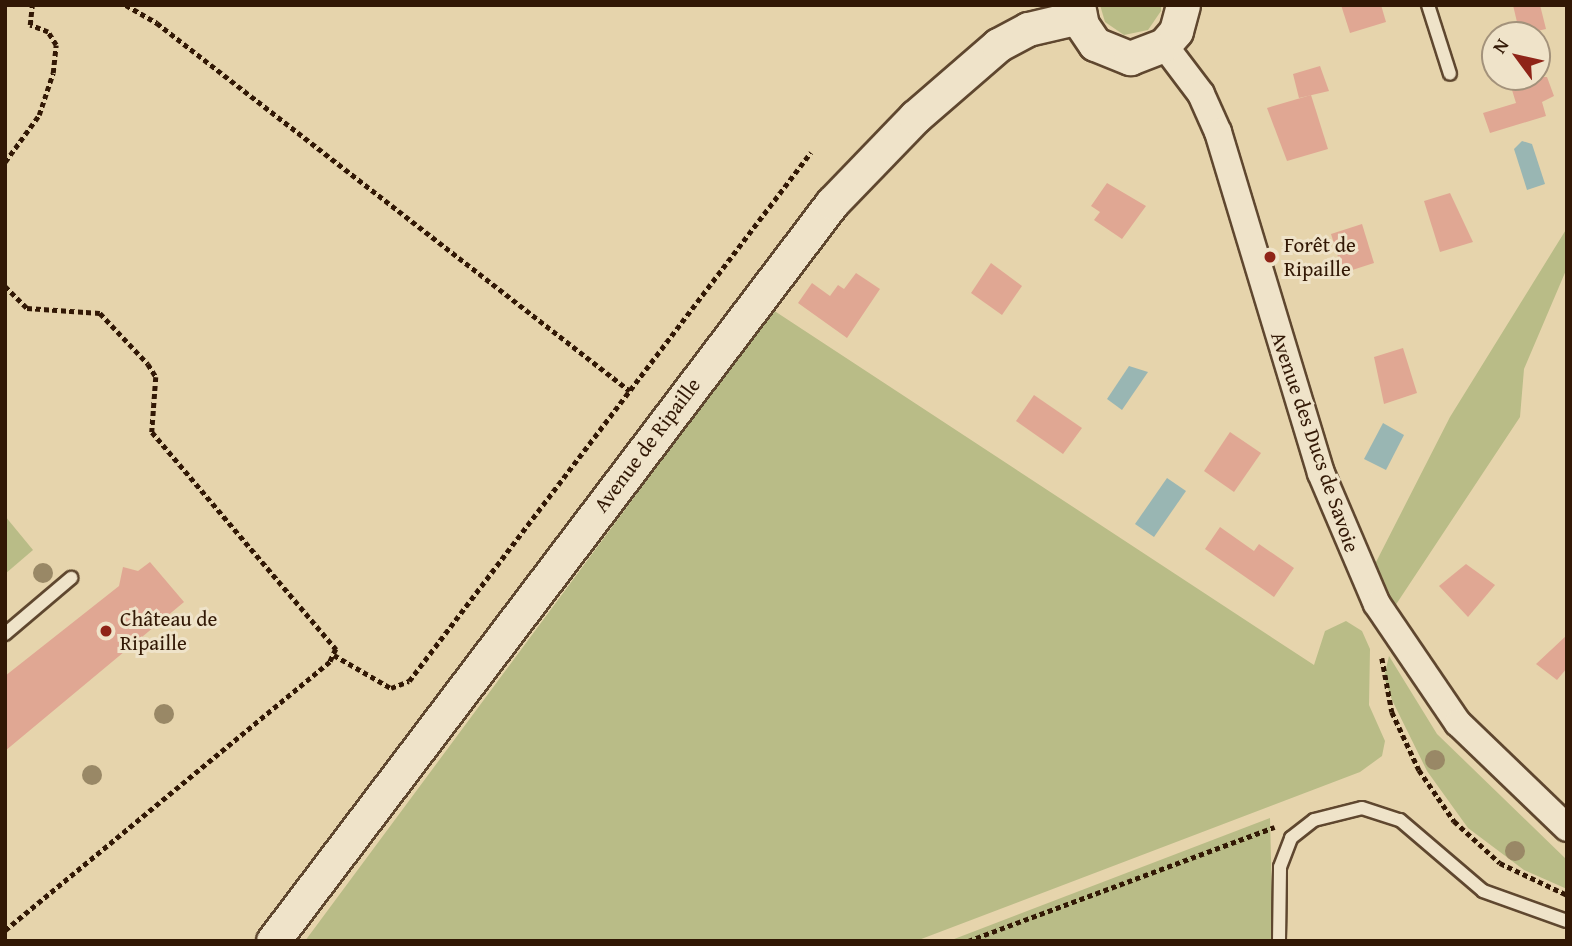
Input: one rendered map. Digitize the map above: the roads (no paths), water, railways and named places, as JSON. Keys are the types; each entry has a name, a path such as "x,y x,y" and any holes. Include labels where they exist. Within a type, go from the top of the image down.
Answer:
{"street":[{"path":"1079,11 1090,38 1115,55 1145,56 1164,46 1176,31 1183,5"},
{"name":"Avenue de Ripaille","path":"273,941 832,203 915,117 998,45 1028,29 1079,11"},
{"name":"Avenue des Ducs de Savoie","path":"1164,46 1200,94 1218,132 1321,473 1356,562 1390,627 1458,723 1567,828"}],"lane":[{"path":"1428,5 1450,74"},
{"path":"5,634 71,578"},
{"path":"1279,941 1280,867 1284,851 1302,828 1344,811 1389,813 1483,891 1567,921"}],"water":[{"path":"1522,141 1532,144 1545,184 1527,190 1514,149"},
{"path":"1129,366 1148,372 1122,410 1107,399"},
{"path":"1383,423 1404,435 1386,470 1364,459"},
{"path":"1167,478 1186,491 1154,537 1135,524"}],"place":[{"name":"Forêt de Ripaille","path":"1270,257"},
{"name":"Château de Ripaille","path":"106,631"}]}
